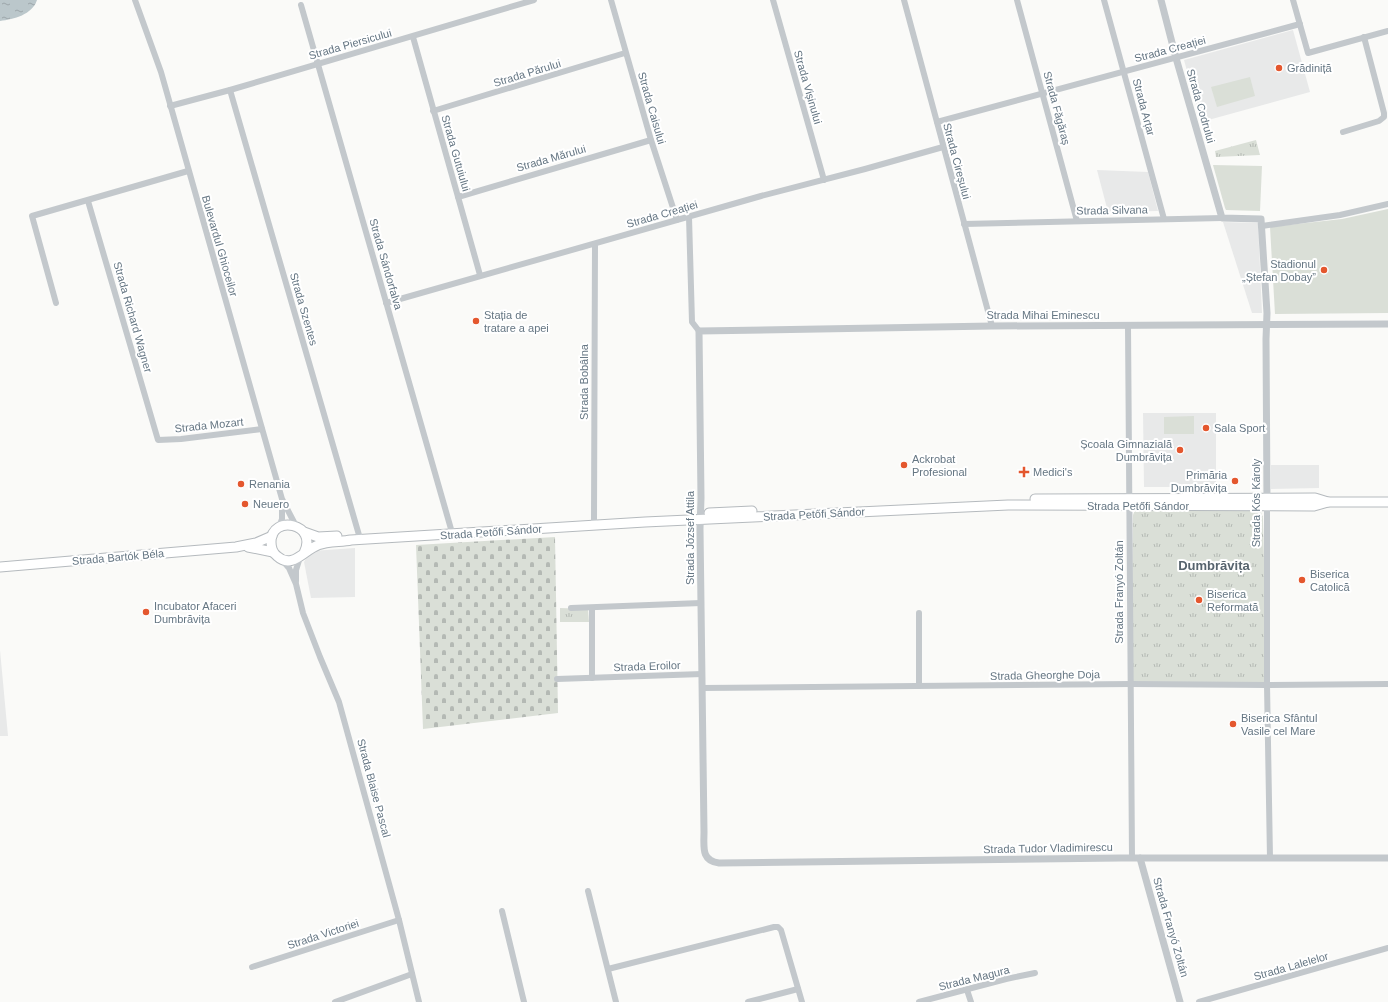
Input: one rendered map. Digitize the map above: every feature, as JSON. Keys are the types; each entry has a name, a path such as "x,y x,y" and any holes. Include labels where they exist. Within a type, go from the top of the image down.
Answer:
{"main road":[{"name":"Strada Petőfi Sándor","path":"300,529 308,534 318,537 594,520 700,517 1008,499 1130,502 1267,502 1314,506 1328,502 1388,502"},
{"name":"Strada Petőfi Sándor","path":"302,555 319,544 351,540 645,522 700,517"},
{"path":"284,525 300,529 307,543 302,555 294,560 287,561 281,559 273,552 271,541 272,536 279,527 284,525"},
{"name":"Strada Bartók Béla","path":"0,568 236,547 256,543 272,536"},
{"name":"Strada Bartók Béla","path":"236,547 260,549 273,552"}],"street":[{"name":"Bulevardul Ghioceilor","path":"135,0 161,72 282,499 300,529"},
{"name":"Strada Piersicului","path":"170,106 413,37 534,0"},
{"name":"Strada Caisului","path":"611,0 651,140 676,220"},
{"name":"Strada Vișinului","path":"773,0 824,180"},
{"name":"Strada Cireșului","path":"904,0 992,326"},
{"name":"Strada Făgăraș","path":"1017,0 1077,221"},
{"name":"Strada Arțar","path":"1104,0 1164,219"},
{"name":"Strada Codrului","path":"1161,0 1222,218"},
{"path":"1293,0 1308,53 1388,31"},
{"name":"Strada Sándorfalva","path":"301,5 451,529"},
{"name":"Strada Creației","path":"937,122 1300,24"},
{"name":"Strada Gutuiului","path":"413,37 480,275"},
{"path":"1343,132 1379,121 1384,117 1364,37"},
{"name":"Strada Părului","path":"433,111 626,53"},
{"name":"Strada Szentes","path":"230,90 359,534"},
{"name":"Strada Mărului","path":"458,196 651,140"},
{"name":"Strada Creației","path":"386,303 761,196 943,147"},
{"path":"56,303 32,216 188,171"},
{"name":"Strada Richard Wagner","path":"88,200 158,440"},
{"name":"Strada Silvana","path":"964,224 1222,218 1261,222 1340,215 1388,204"},
{"name":"Strada József Attila","path":"689,217 692,322 699,331 704,851 709,860"},
{"name":"Strada Kós Károly","path":"1261,222 1267,313 1267,685 1270,858"},
{"name":"Strada Bobâlna","path":"594,520 595,244"},
{"name":"Strada Mihai Eminescu","path":"699,331 992,326 1388,324"},
{"name":"Strada Franyó Zoltán","path":"1128,326 1131,684 1136,858 1180,1002"},
{"name":"Strada Mozart","path":"158,440 181,439 262,429"},
{"name":"Bulevardul Ghioceilor","path":"279,527 282,519 282,499"},
{"name":"Strada Blaise Pascal","path":"296,584 296,570 302,555"},
{"name":"Strada Blaise Pascal","path":"281,559 289,568 296,584 304,613 320,657 339,702 399,920 419,1002"},
{"path":"571,608 701,603"},
{"path":"592,608 592,678"},
{"path":"919,613 919,686"},
{"name":"Strada Eroilor","path":"557,679 702,674"},
{"name":"Strada Gheorghe Doja","path":"702,688 1131,684 1388,684"},
{"name":"Strada Tudor Vladimirescu","path":"709,860 714,863 719,863 1136,858 1388,858"},
{"path":"588,891 616,1002"},
{"path":"502,911 524,1002"},
{"name":"Strada Victoriei","path":"252,967 399,920"},
{"path":"608,969 778,927 781,930 802,1002"},
{"name":"Strada Lalelelor","path":"1199,1002 1388,948"},
{"name":"Strada Magura","path":"918,1002 1035,973"},
{"path":"335,1002 349,1000 412,974"},
{"path":"748,1002 798,989"},
{"path":"967,990 971,1002"}],"shaded area":[{"path":"1293,30 1310,92 1201,122 1184,60"},
{"path":"1097,170 1148,172 1158,211 1108,212"},
{"path":"1223,222 1258,223 1262,313 1252,313"},
{"name":"Școala Gimnazială Dumbrăvița","path":"1143,413 1216,413 1216,487 1144,487"},
{"path":"1271,465 1319,465 1319,488 1271,489"},
{"path":"355,548 355,597 311,598 304,562 308,555 312,551"},
{"path":"0,650 8,736 0,736"}],"green space":[{"path":"1250,77 1255,96 1217,107 1211,87"},
{"path":"1256,140 1260,155 1216,157 1215,151"},
{"path":"1213,165 1262,166 1260,211 1226,210"},
{"name":"Stadionul „Ștefan Dobay”","path":"1388,209 1388,313 1275,314 1270,227 1342,219"},
{"path":"1194,416 1194,434 1164,434 1164,417"},
{"path":"1139,508 1256,508 1261,512 1263,518 1267,685 1131,684 1133,515 1135,510"},
{"path":"555,537 558,713 423,729 416,545"},
{"path":"560,608 588,609 589,622 560,622"}],"water":[{"path":"0,0 37,0 35,5 27,13 11,19 0,21"}],"place":[{"name":"Grădiniță","path":"1279,68"},
{"name":"Stadionul „Ștefan Dobay”","path":"1324,270"},
{"name":"Stația de tratare a apei","path":"476,321"},
{"name":"Sala Sport","path":"1206,428"},
{"name":"Școala Gimnazială Dumbrăvița","path":"1180,450"},
{"name":"Ackrobat Profesional","path":"904,465"},
{"name":"Medici's","path":"1024,472"},
{"name":"Primăria Dumbrăvița","path":"1235,481"},
{"name":"Renania","path":"241,484"},
{"name":"Neuero","path":"245,504"},
{"name":"Biserica Catolică","path":"1302,580"},
{"name":"Biserica Reformată","path":"1199,600"},
{"name":"Incubator Afaceri Dumbrăvița","path":"146,612"},
{"name":"Biserica Sfântul Vasile cel Mare","path":"1233,724"}],"district":[{"name":"Dumbrăvița","path":"1214,565"}]}
